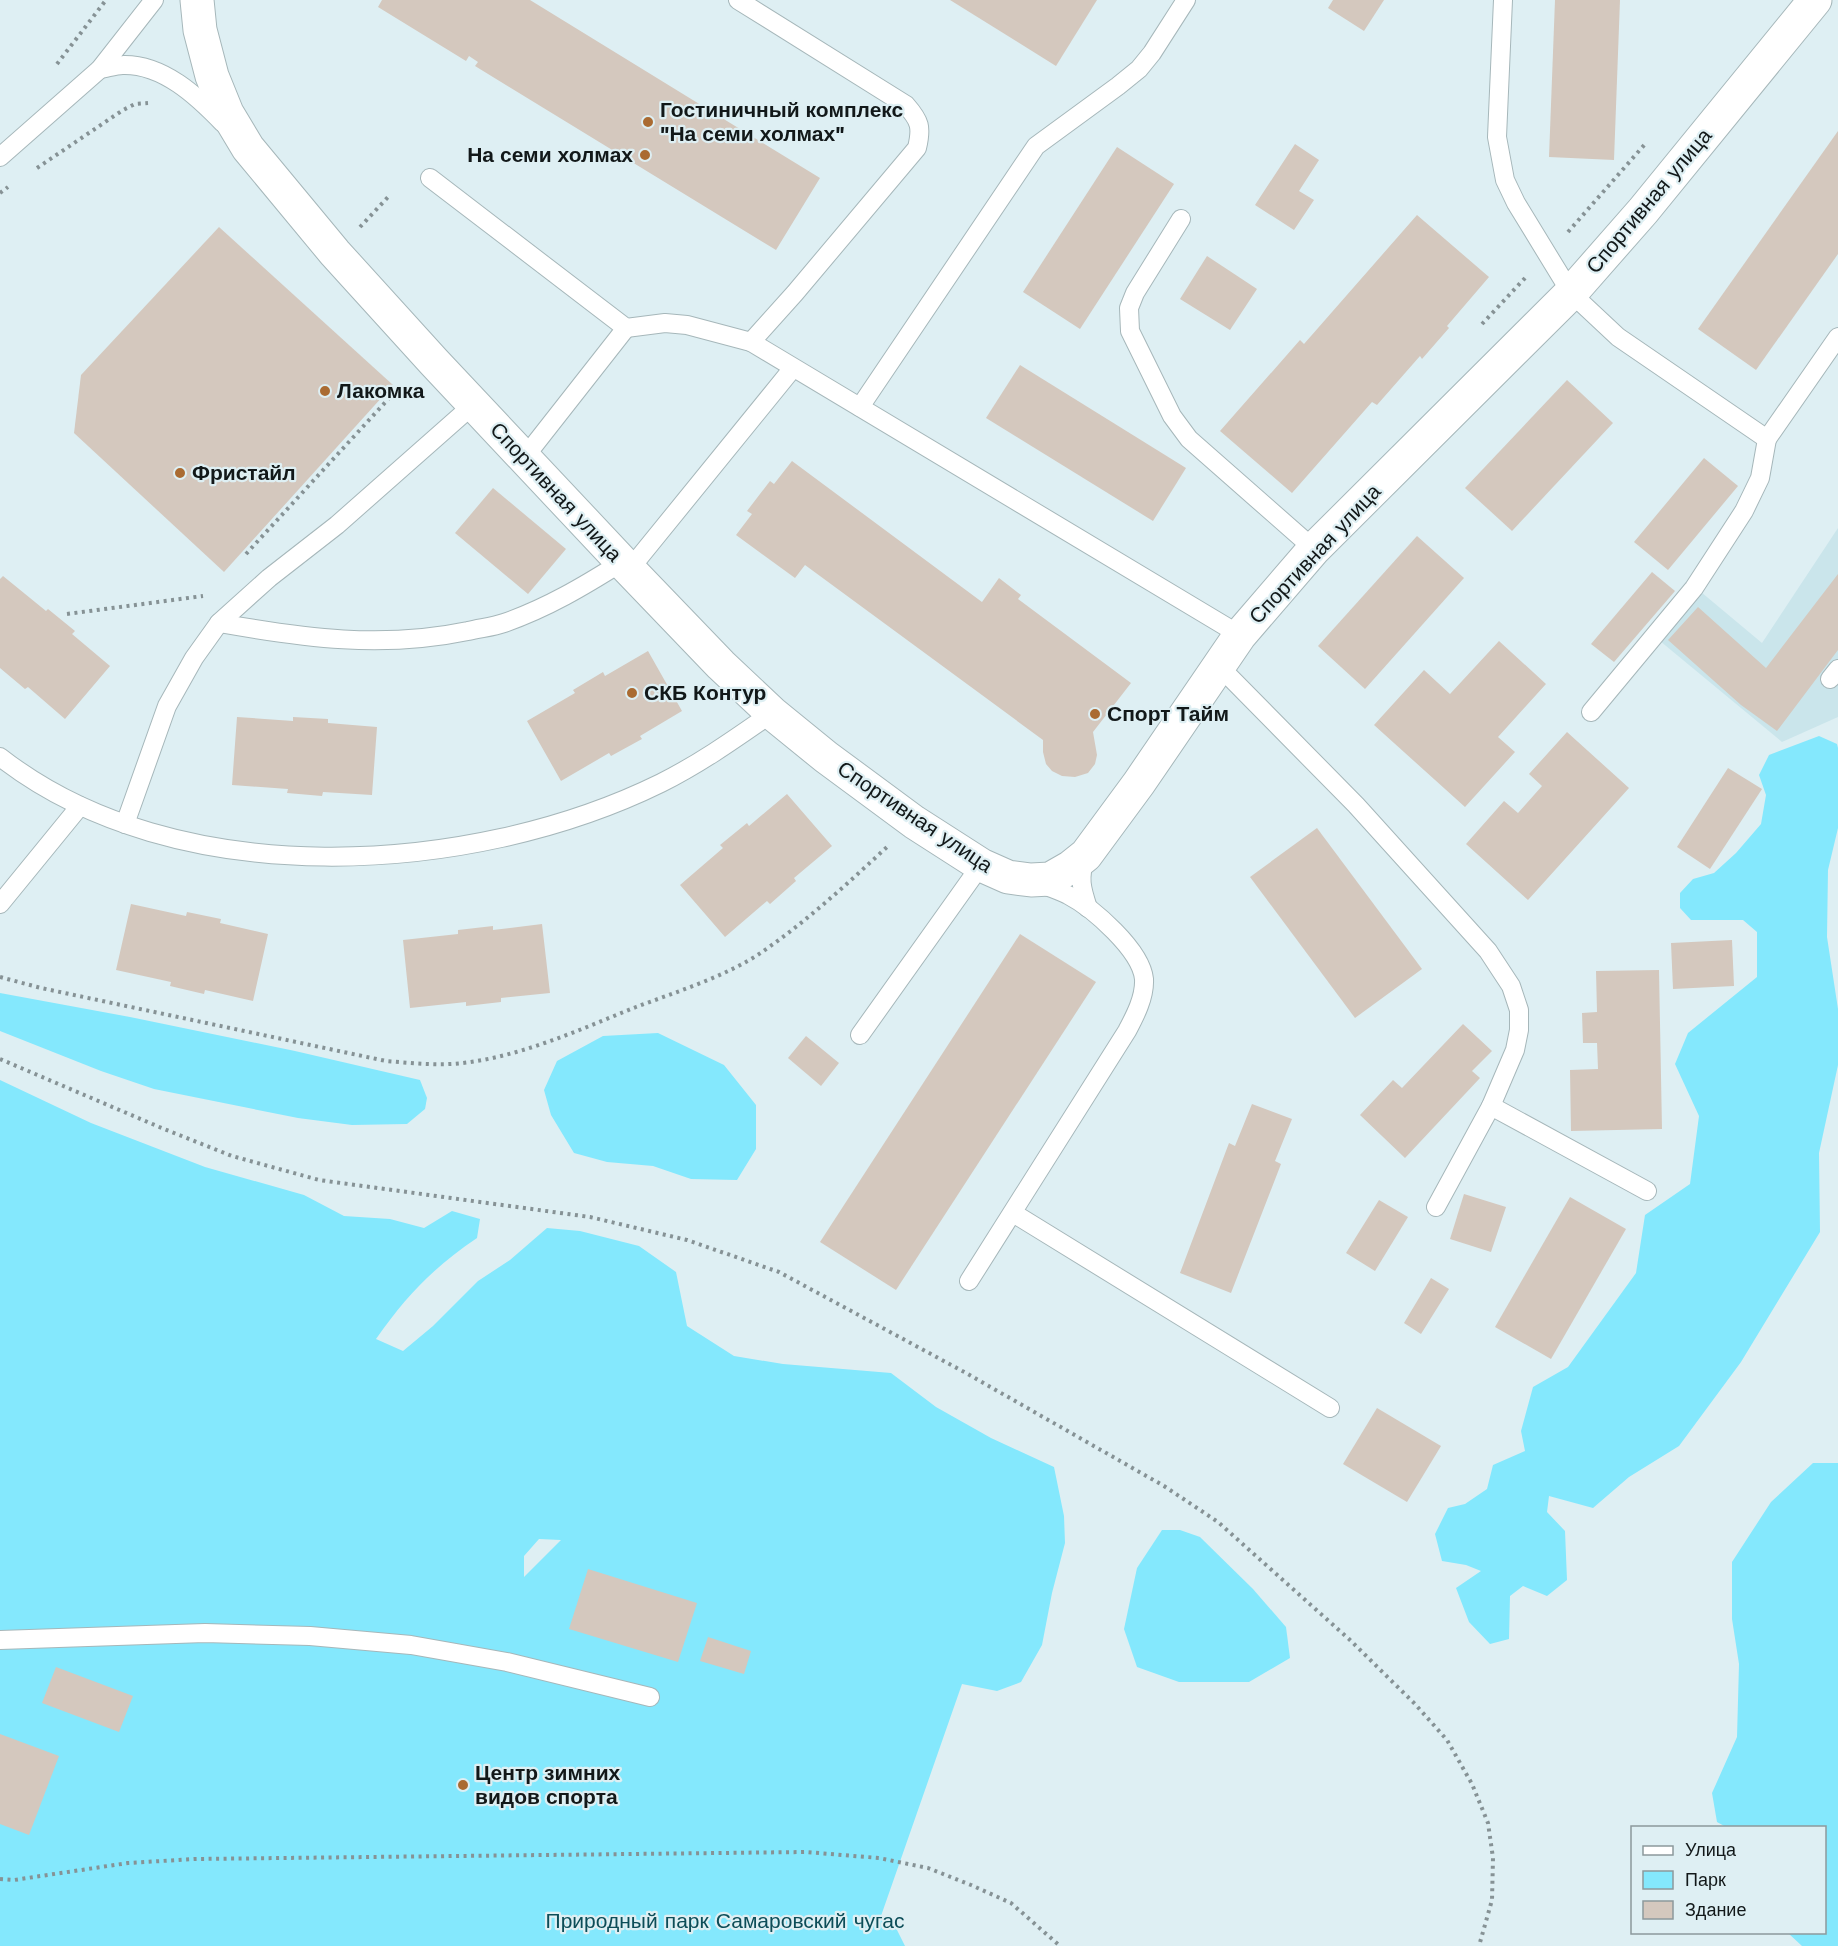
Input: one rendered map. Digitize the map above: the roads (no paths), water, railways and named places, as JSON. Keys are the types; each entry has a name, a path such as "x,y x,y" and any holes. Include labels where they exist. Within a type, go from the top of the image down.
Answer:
{"street":[{"name":"Спортивная улица","path":"197,0 200,30 212,76 227,113 248,148 335,253 626,566 772,713 826,757 914,822 981,865 1008,877 1031,880 1050,879 1086,855 1139,783 1240,635 1314,549 1571,293 1643,212 1815,0"}],"lane":[{"path":"0,157 100,69 154,0"},
{"path":"738,0 906,105 918,118 921,132 916,148 751,342"},
{"path":"860,407 1036,146 1139,69 1186,0"},
{"path":"1503,0 1497,137 1505,180 1516,203 1571,293 1618,337 1767,439"},
{"path":"100,69 124,65 149,69 173,80 205,104 248,148"},
{"path":"430,178 626,328"},
{"path":"1181,219 1135,293 1129,308 1130,331 1173,416 1190,439 1314,549"},
{"path":"524,458 626,328 665,323 687,325 751,342 1240,635"},
{"path":"1591,712 1694,588 1738,521 1760,478 1767,439 1838,337"},
{"path":"219,623 290,635 360,642 435,638 503,623 568,596 626,566 794,368"},
{"path":"125,824 167,706 194,658 219,623 269,578 337,525 474,404"},
{"path":"1219,666 1356,806 1488,951 1511,986 1520,1010 1520,1030 1515,1050 1491,1106 1436,1207"},
{"path":"0,757 38,783 80,806 125,824 192,842 279,855 381,855 441,850 498,839 537,829 621,799 660,783 710,756 772,713"},
{"path":"0,904 80,806"},
{"path":"1086,855 1080,875 1081,890 1088,908"},
{"path":"860,1035 981,865"},
{"path":"969,1281 1127,1031 1140,1006 1144,980 1138,961 1118,934 1088,908 1068,895 1031,880"},
{"path":"1491,1106 1647,1191"},
{"path":"1012,1213 1330,1408"},
{"path":"0,1640 205,1633 310,1636 411,1645 507,1662 650,1697"}],"place":[{"name":"Гостиничный комплекс \"На семи холмах\"","path":"648,122"},
{"name":"На семи холмах","path":"645,155"},
{"name":"Лакомка","path":"325,391"},
{"name":"Фристайл","path":"180,473"},
{"name":"СКБ Контур","path":"632,693"},
{"name":"Спорт Тайм","path":"1095,714"},
{"name":"Центр зимних видов спорта","path":"463,1785"}],"park label":[{"name":"Природный парк Самаровский чугас","path":"725,1921"}]}
